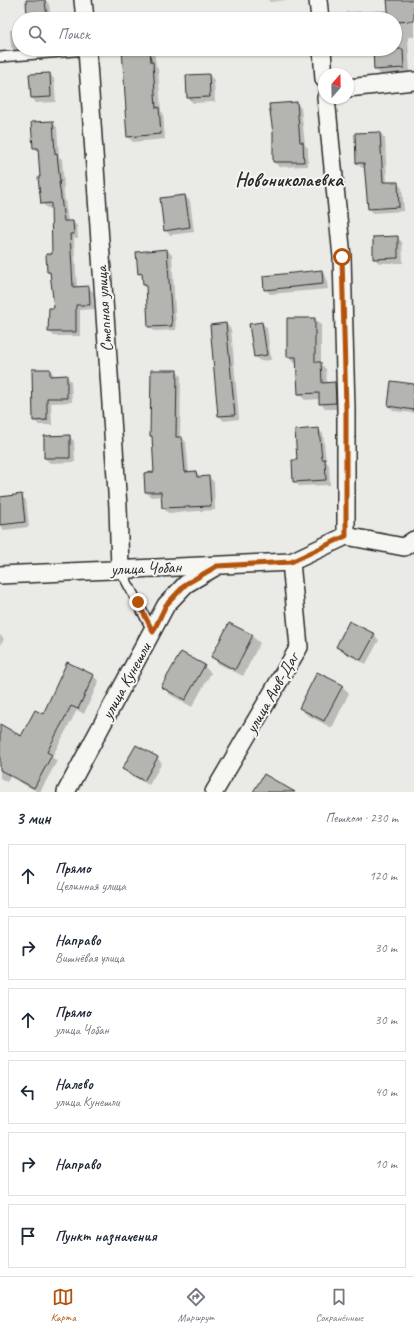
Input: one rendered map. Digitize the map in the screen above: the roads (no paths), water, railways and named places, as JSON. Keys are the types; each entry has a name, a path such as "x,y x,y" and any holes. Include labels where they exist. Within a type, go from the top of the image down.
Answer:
{"street":[{"path":"83,0 84,12"},
{"path":"318,0 319,12"},
{"name":"Степная улица","path":"87,56 116,483 120,569"},
{"path":"322,56 323,68"},
{"path":"354,87 414,81"},
{"path":"327,104 342,257 346,409 346,536"},
{"path":"291,562 346,536 404,547 414,540"},
{"name":"улица Чобан","path":"0,575 291,562"},
{"name":"улица Аюв-Даг","path":"214,792 299,647 291,562"},
{"name":"улица Кунешли","path":"66,792 153,632 166,605 186,584 217,566"}],"lane":[{"path":"0,57 12,56"},
{"path":"120,569 153,632"}],"district":[{"name":"Новониколаевка","path":"289,180"}]}
